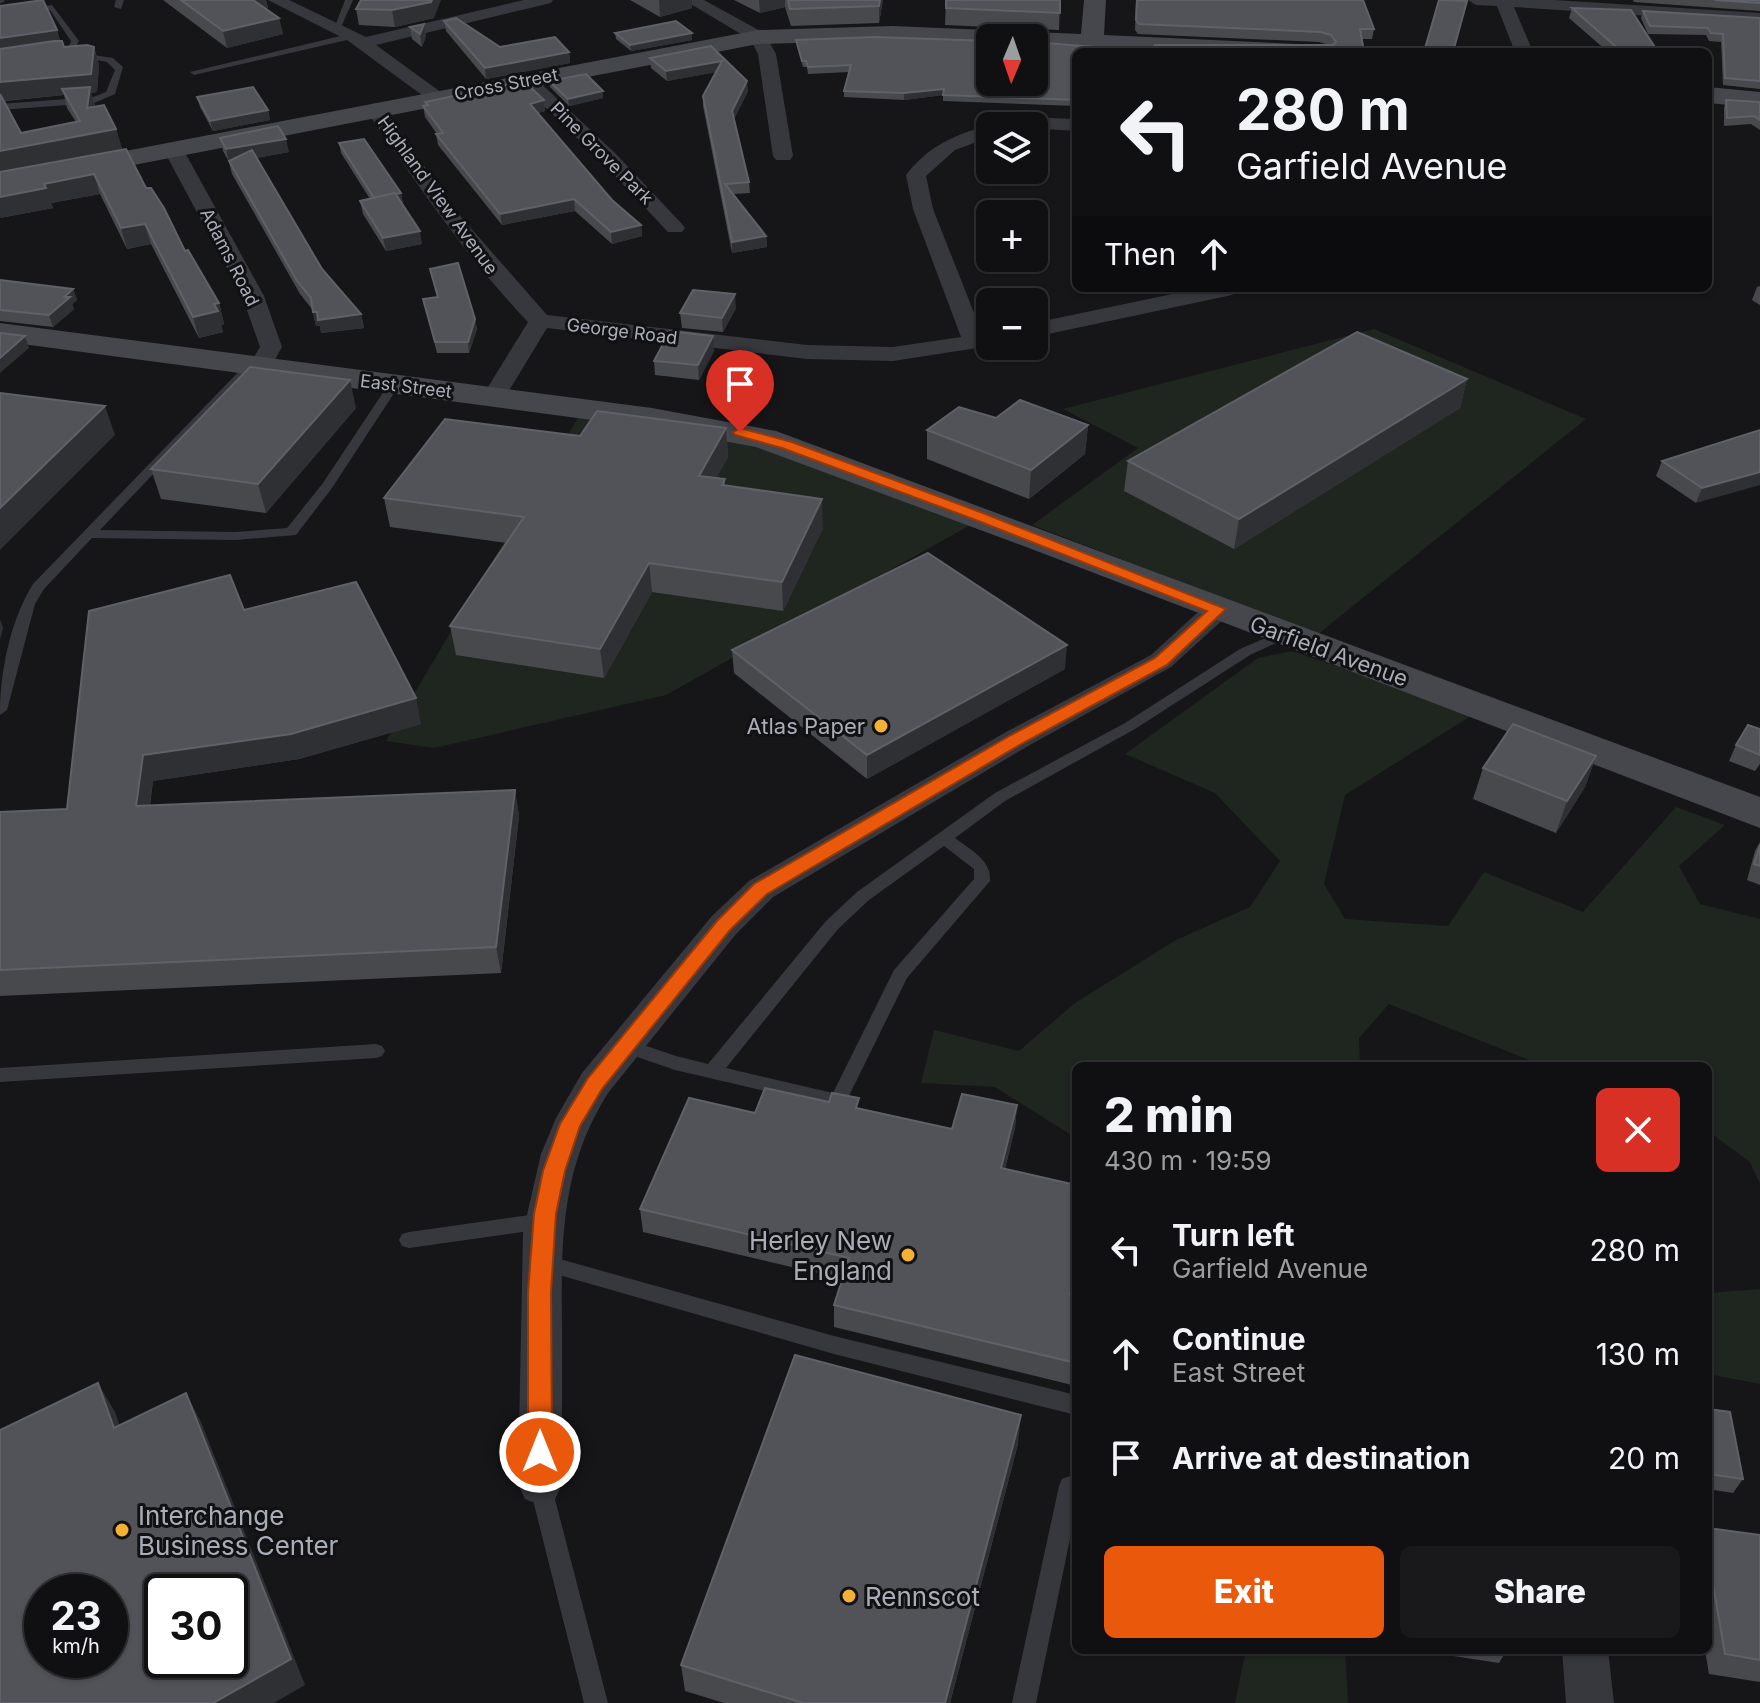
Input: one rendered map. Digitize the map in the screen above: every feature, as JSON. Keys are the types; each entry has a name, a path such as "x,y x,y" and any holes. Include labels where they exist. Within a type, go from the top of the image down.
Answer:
{"street":[{"path":"276,0 351,35 436,97"},
{"path":"351,35 545,0"},
{"path":"692,0 758,37 767,54 783,156"},
{"path":"1092,41 1095,0"},
{"path":"1476,0 1760,18"},
{"path":"1504,3 1522,48"},
{"name":"Cross Street","path":"0,183 758,37 892,33 976,36"},
{"path":"1048,39 1236,48"},
{"name":"Pine Grove Park","path":"527,80 609,158 675,228"},
{"path":"1712,95 1760,100"},
{"name":"Highland View Avenue","path":"374,109 417,174 504,285 540,321"},
{"path":"1048,124 1072,125"},
{"path":"976,135 937,151 916,175 923,209 976,327"},
{"name":"Adams Road","path":"173,149 253,296 271,347 255,366"},
{"path":"1048,326 1186,292"},
{"path":"494,397 540,321"},
{"name":"George Road","path":"540,321 807,352 893,354 976,341"},
{"name":"East Street","path":"0,332 740,432 809,453"},
{"name":"Garfield Avenue","path":"809,453 1760,813"},
{"path":"540,1484 544,1221 554,1171 570,1124 595,1083 729,919 761,889 1017,739 1161,661 1218,609"},
{"path":"1585,1654 1590,1703"}],"lane":[{"path":"194,72 351,35 349,0"},
{"path":"0,16 52,7 75,41 69,52"},
{"path":"0,107 94,100 110,94 120,69 110,60 69,52 58,55"},
{"path":"0,710 30,598 42,581 255,366"},
{"path":"88,534 236,536 291,532 328,485 394,384"},
{"path":"712,1072 846,909 1000,797 1130,726 1245,652 1284,634"},
{"path":"626,1046 712,1072 846,1104 900,974 983,878 980,866 943,837"},
{"path":"0,1075 376,1051"},
{"path":"409,1240 544,1221"},
{"path":"541,1262 834,1345 1072,1404"},
{"path":"540,1484 596,1703"},
{"path":"1024,1703 1070,1486"}],"shaded area":[{"path":"1374,329 1586,419 1318,634 1032,525 1138,448 1063,409"},
{"path":"579,416 743,440 974,523 666,695 434,748 386,741"},
{"path":"1292,651 1474,714 1345,795 1324,884 1345,919 1448,926 1484,872 1583,912 1676,807 1725,825 1679,866 1700,904 1760,919 1760,1184 1750,1162 1712,1134 1712,1062 1534,1062 1389,1004 1359,1038 1360,1062 1072,1062 1072,1135 995,1087 921,1083 934,1030 1019,1051 1075,1003 1176,940 1250,907 1280,861 1215,793 1125,754 1258,658"},
{"path":"1760,1289 1760,1384 1712,1375 1712,1293"},
{"path":"1245,1654 1345,1654 1348,1703 1235,1703"}],"building":[{"path":"43,0 57,30 0,38 0,6"},
{"path":"181,0 253,0 279,18 223,31"},
{"path":"361,0 432,0 392,10 356,9"},
{"path":"788,0 880,0 879,6 790,9"},
{"path":"946,0 1060,0 1060,13 946,8"},
{"path":"1137,0 1363,0 1374,29 1360,29 1363,48 1157,48 1155,45 1333,45 1336,42 1331,35 1321,32 1139,24 1136,20"},
{"path":"1439,0 1467,1 1454,48 1425,48"},
{"path":"1715,0 1760,0 1760,3"},
{"path":"1572,8 1631,10 1655,48 1617,48"},
{"path":"1643,11 1760,18 1760,81 1725,78 1723,34 1711,33 1708,28 1650,26"},
{"path":"456,18 500,47 555,37 569,52 485,68 444,21"},
{"path":"676,21 692,33 630,45 615,33"},
{"path":"424,24 420,34 410,27"},
{"path":"875,37 976,41 976,96 1048,96 1048,43 1108,48 1072,48 1072,100 943,95 944,89 904,93 844,91 851,65 808,67 806,61 802,61 796,40"},
{"path":"62,41 64,47 94,47 91,74 0,82 0,49"},
{"path":"711,46 747,81 732,111 749,182 725,184 766,236 732,242 703,96 722,61 666,71 650,58"},
{"path":"586,74 603,91 568,99 549,81"},
{"path":"524,81 544,100 530,104 612,200 641,225 611,232 574,199 500,214 436,134 443,133 423,106 428,105 425,102"},
{"path":"90,87 87,108 104,105 116,129 0,151 0,94 21,133 80,121 62,89"},
{"path":"253,87 268,110 210,121 197,97"},
{"path":"1726,100 1760,102 1760,120 1754,116 1727,118"},
{"path":"278,126 286,139 226,149 220,138"},
{"path":"364,139 401,193 374,198 339,143"},
{"path":"126,149 146,188 151,188 164,208 185,251 188,250 219,303 214,304 218,311 193,317 145,224 121,228 94,174 0,197 0,172"},
{"path":"252,150 322,269 361,314 318,320 311,298 297,281 229,161"},
{"path":"395,193 420,231 383,238 360,201"},
{"path":"458,263 475,319 468,342 435,342 423,299 438,297 430,269"},
{"path":"0,280 73,289 64,297 70,297 49,315 0,310"},
{"path":"693,290 735,294 722,318 680,313"},
{"path":"670,331 713,336 698,365 654,361"},
{"path":"1357,332 1467,379 1239,519 1128,461"},
{"path":"0,333 25,336 0,358"},
{"path":"250,367 350,380 258,484 151,469"},
{"path":"0,393 105,406 0,508"},
{"path":"1020,400 1088,425 1031,470 927,430 959,407 996,418"},
{"path":"597,411 726,428 699,476 725,479 722,485 822,499 782,582 649,563 600,649 450,626 524,517 384,498 445,419 580,436"},
{"path":"1760,430 1760,472 1702,488 1662,461"},
{"name":"Atlas Paper","path":"928,553 1067,645 867,755 732,650"},
{"path":"230,575 244,610 356,582 416,698 291,734 143,755 136,806 515,790 496,947 0,970 0,812 67,809 89,611"},
{"path":"1513,724 1596,756 1567,801 1483,768"},
{"path":"1748,725 1760,729 1760,755 1736,745"},
{"path":"1760,845 1760,866 1754,864"},
{"name":"Herley New England","path":"765,1088 829,1102 832,1093 859,1098 856,1108 952,1129 962,1094 1017,1105 1001,1168 1072,1184 1072,1362 834,1305 849,1258 640,1209 689,1098 755,1113"},
{"path":"795,1355 1021,1415 945,1703 803,1703 681,1665"},
{"name":"Interchange Business Center","path":"98,1383 114,1428 186,1393 291,1659 213,1703 0,1703 0,1430"},
{"path":"1712,1410 1730,1412 1743,1479 1712,1475"},
{"path":"1712,1529 1760,1535 1760,1660 1725,1654 1712,1578"}],"place":[{"name":"Atlas Paper","path":"881,726"},
{"name":"Herley New England","path":"908,1255"},
{"name":"Interchange Business Center","path":"122,1530"},
{"name":"Rennscot","path":"849,1596"}],"route":[{"path":"540,1452 542,1232 562,1146 570,1124 595,1083 735,912 761,889 1017,739 1161,661 1179,648 1218,609 787,445 740,432"}]}
